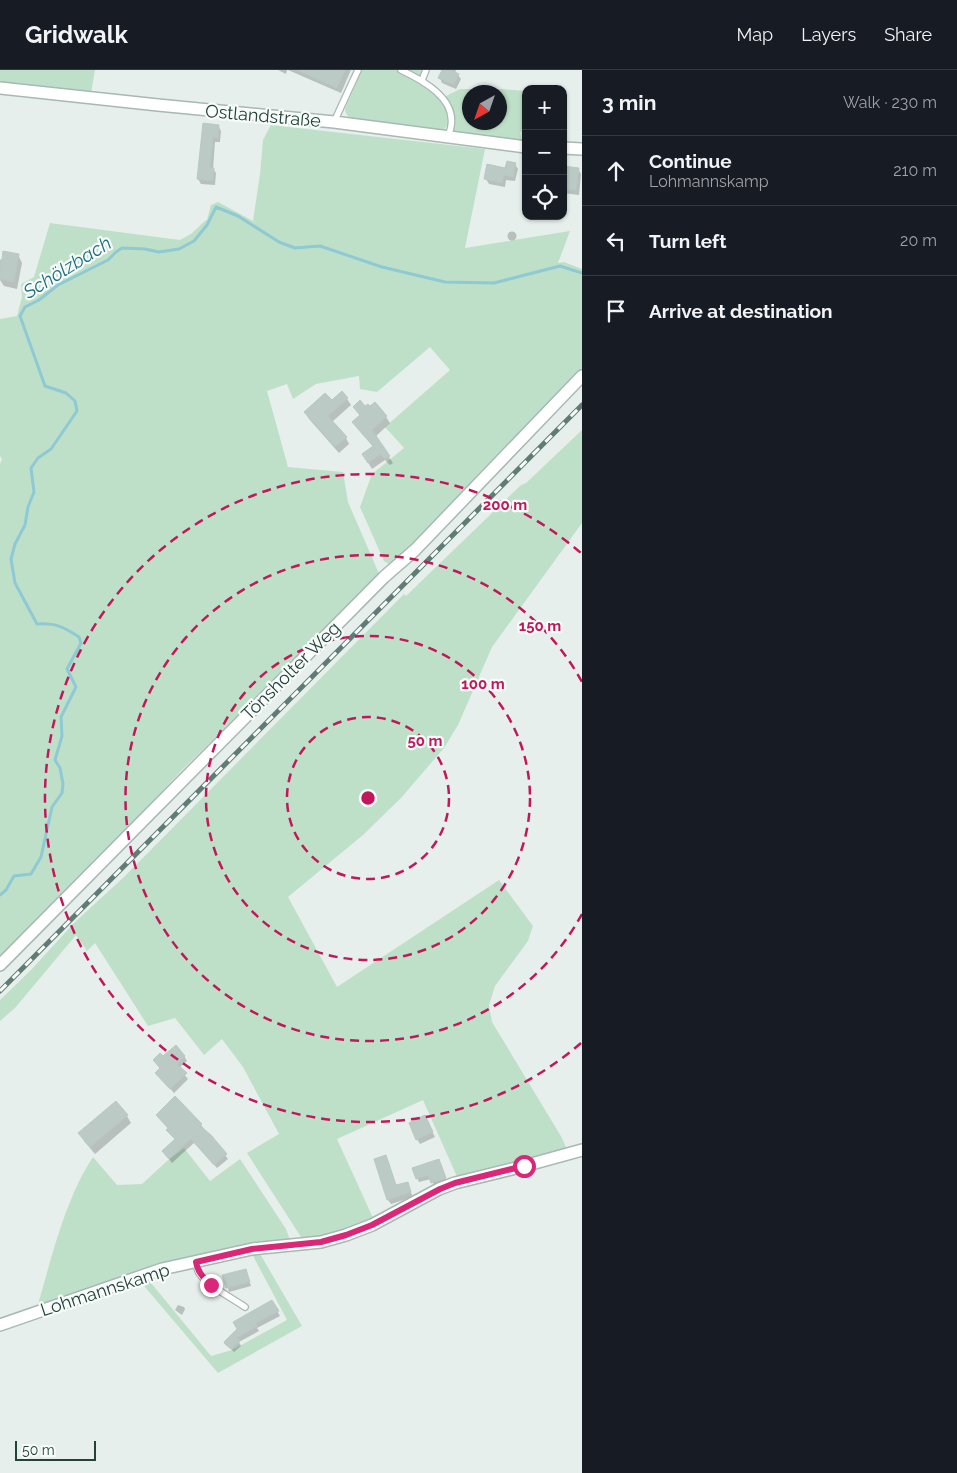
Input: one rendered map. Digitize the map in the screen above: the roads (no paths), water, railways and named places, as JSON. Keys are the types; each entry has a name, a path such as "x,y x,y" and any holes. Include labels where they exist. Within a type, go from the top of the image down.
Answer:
{"street":[{"name":"Ostlandstraße","path":"0,88 334,122 522,146"},
{"path":"567,148 582,149"},
{"name":"Tönsholter Weg","path":"0,966 377,584 415,550 582,376"},
{"name":"Lohmannskamp","path":"0,1325 162,1269 252,1249 321,1242 346,1235 372,1225 455,1183 582,1150"}],"lane":[{"path":"334,122 358,70"},
{"path":"402,70 422,80 444,100 451,113 452,126 447,137"},
{"path":"422,80 426,70"},
{"path":"196,1262 201,1276 211,1285 245,1307"}],"waterway":[{"name":"Schölzbach","path":"0,895 6,890 14,876 31,874 41,857 52,807 62,793 63,784 60,768 55,760 62,736 61,717 76,687 67,669 81,643 79,637 64,628 49,624 37,624 15,583 11,559 15,544 25,525 28,507 34,492 31,468 38,458 51,449 77,411 75,401 66,393 45,386 20,316 25,307 39,300 58,285 108,260 122,248 159,252 179,249 194,241 207,225 216,207 238,216 279,242 295,248 320,246 382,267 445,282 494,283 560,266 582,273"}],"railway":[{"path":"0,991 582,405"}]}
